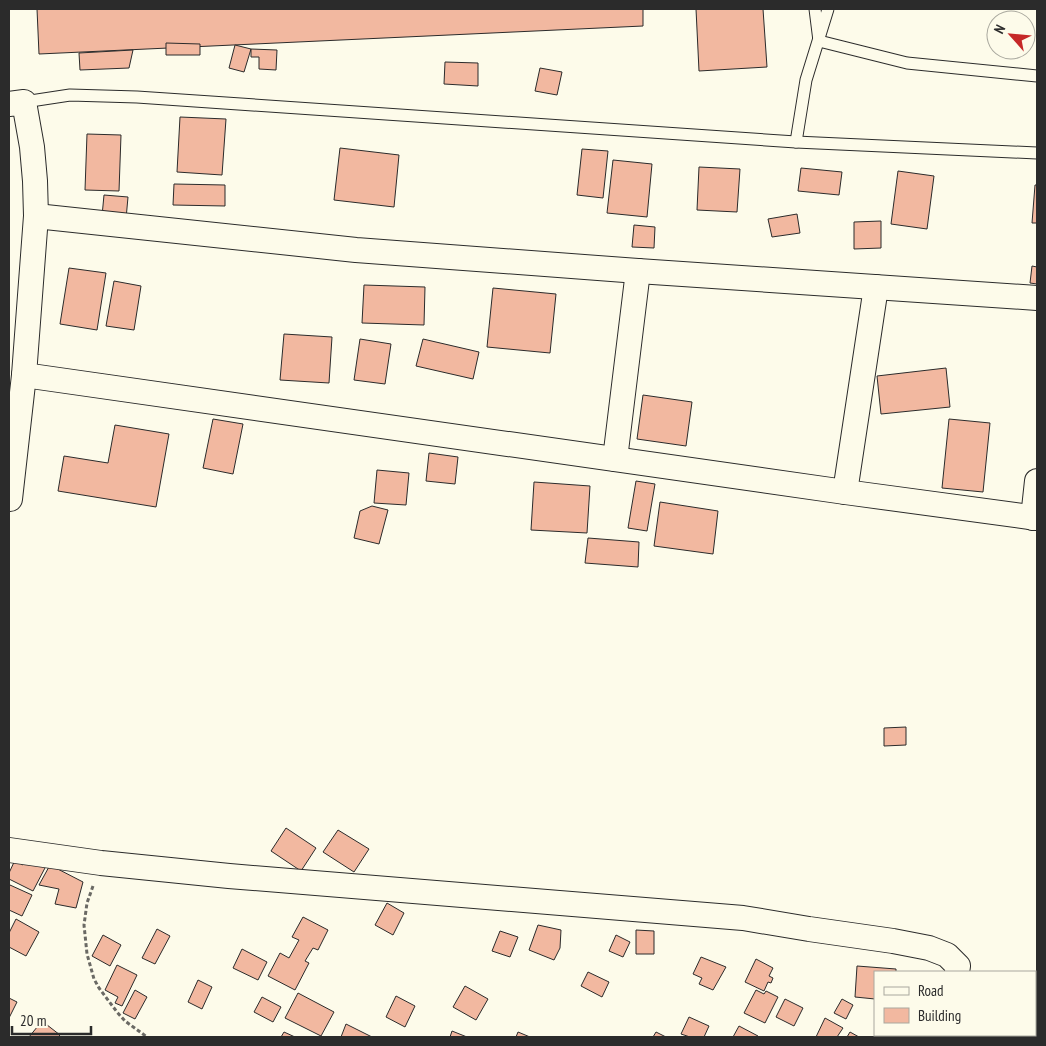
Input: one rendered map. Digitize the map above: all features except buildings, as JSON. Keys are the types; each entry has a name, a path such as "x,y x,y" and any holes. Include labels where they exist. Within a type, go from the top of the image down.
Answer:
{"street":[{"path":"10,499 24,375 36,216 36,181 32,147 16,103"},
{"path":"36,216 356,250 1037,298"},
{"path":"615,459 638,271"},
{"path":"845,492 876,288"},
{"path":"24,375 1035,518 1037,481"},
{"path":"9,850 101,863 229,876 743,918 893,940 929,948 947,954 958,966 957,971"}],"lane":[{"path":"815,9 819,41"},
{"path":"796,142 806,80 828,9"},
{"path":"819,41 907,63 1037,76"},
{"path":"16,103 70,95 136,97 796,142 1037,152"}],"path":[{"path":"101,863 87,903 85,915 84,925 87,954 94,979 99,988 125,1021 147,1037"}]}
